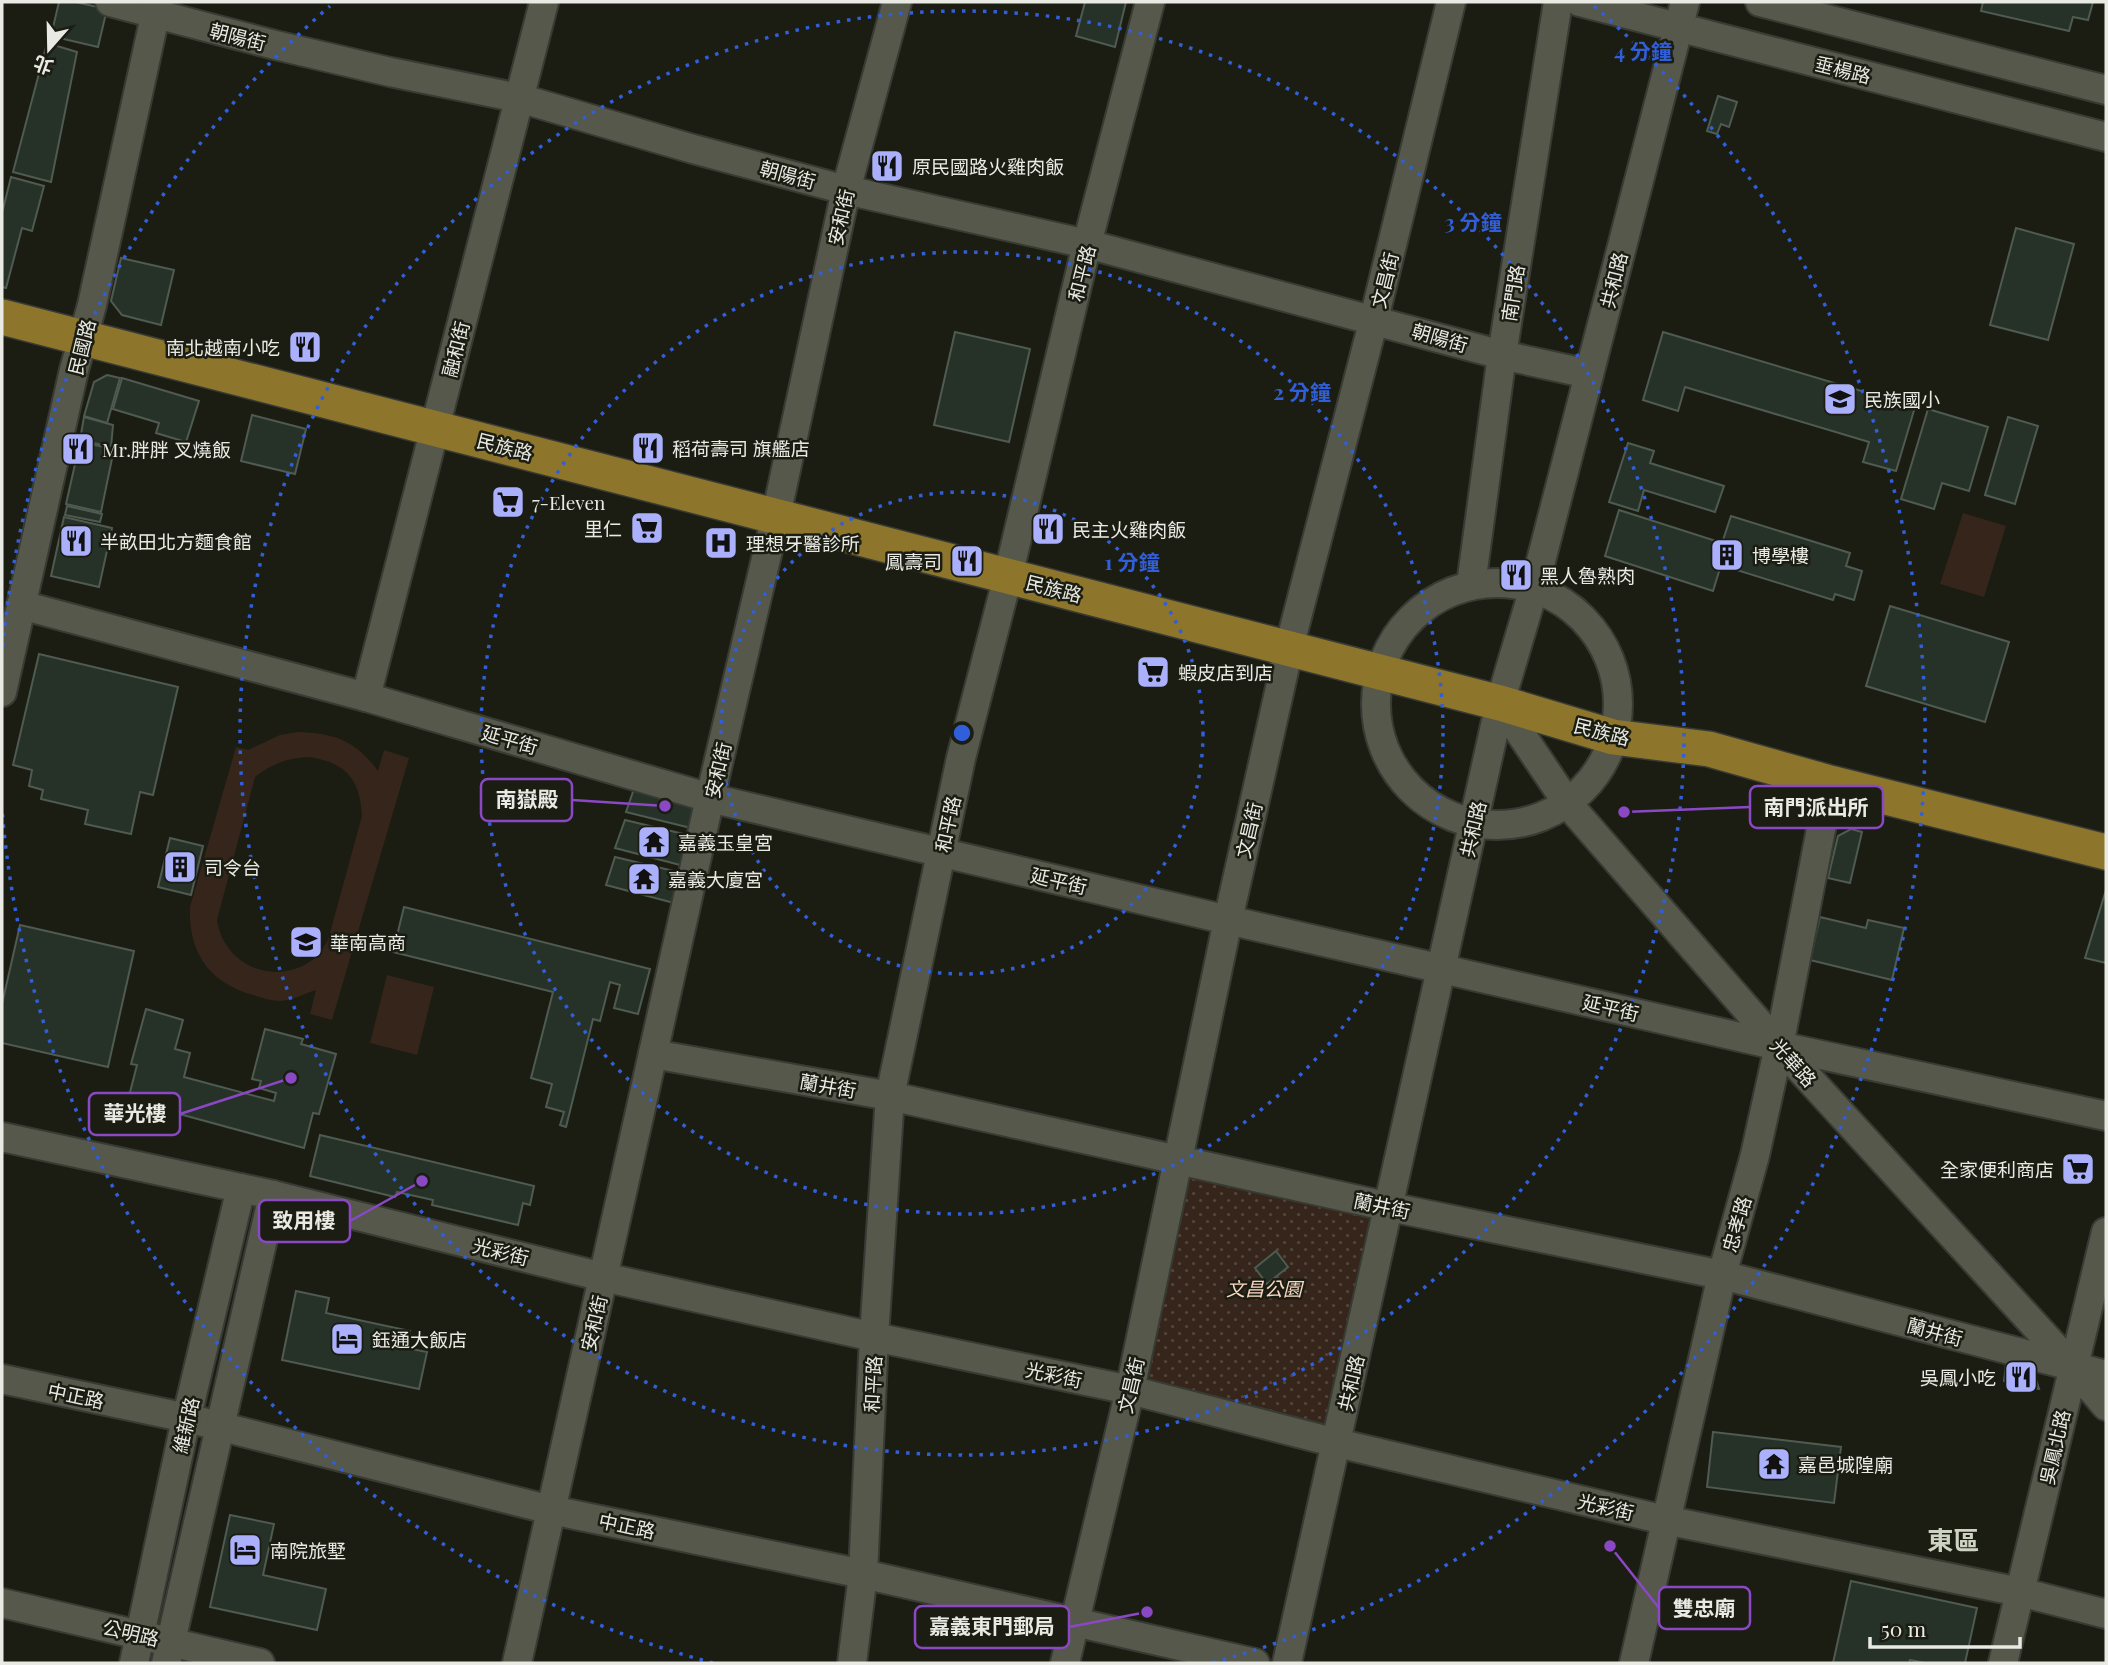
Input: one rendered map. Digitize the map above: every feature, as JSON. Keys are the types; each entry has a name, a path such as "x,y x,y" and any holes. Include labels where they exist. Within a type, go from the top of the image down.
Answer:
{"main road":[{"name":"民族路","path":"2,317 1289,648 1500,703 1614,737 1709,749 1830,783 2106,852"}],"street":[{"name":"朝陽街","path":"110,2 157,8 390,72 519,98 846,190 1087,244 1502,355 1589,374"},
{"name":"融和街","path":"366,697 544,2"},
{"name":"安和街","path":"517,1663 710,798 776,516 846,190 897,2"},
{"name":"和平路","path":"852,1663 863,1574 874,1337 890,1096 961,758 1008,576 1087,244 1150,2"},
{"name":"文昌街","path":"1065,1663 1130,1390 1228,920 1289,648 1374,319 1451,2"},
{"name":"南門路","path":"1471,585 1502,355 1558,2"},
{"name":"垂楊路","path":"1580,2 1681,14 2106,137"},
{"path":"1760,2 2106,90"},
{"name":"民國路","path":"2,692 157,8"},
{"name":"共和路","path":"1287,1663 1500,703 1534,588 1681,14"},
{"path":"1502,582 1534,588 1568,605 1595,632 1613,665 1620,703 1614,737 1604,765 1588,786 1568,804 1539,819 1506,826 1474,824 1437,811 1407,787 1386,755 1375,718 1381,672 1389,646 1410,618 1439,596 1471,585 1502,582"},
{"name":"延平街","path":"21,606 366,697 710,798 1779,1046 2106,1116"},
{"name":"光華路","path":"1500,703 1568,804 1779,1046 2106,1406"},
{"name":"忠孝路","path":"1634,1663 1722,1275 1755,1155 1830,783"},
{"name":"蘭井街","path":"653,1054 890,1096 1390,1207 1722,1275 2106,1375"},
{"name":"光彩街","path":"2,1136 273,1195 603,1277 1130,1390 1337,1443 1665,1520 2020,1592 2106,1614"},
{"name":"維新路","path":"134,1663 187,1418 241,1188"},
{"name":"維新路","path":"169,1652 273,1195"},
{"name":"吳鳳北路","path":"2003,1663 2106,1232"},
{"name":"中正路","path":"2,1379 221,1426 551,1510 863,1574 1255,1663"},
{"name":"公明路","path":"2,1603 141,1634 169,1652 260,1663"}],"green space":[{"path":"1963,513 2006,526 1984,597 1940,584"},
{"path":"298,732 334,737 361,752 378,771 384,750 409,758 332,1020 310,1014 316,990 277,1001 238,990 225,983 205,964 198,952 190,923 190,907 236,747 248,750 280,735","holes":["310,757 322,760 349,775 358,792 362,816 328,940 317,956 300,967 270,972 255,968 241,961 230,950 217,920 255,777 288,760"]},
{"path":"387,975 434,987 417,1055 370,1043"},
{"name":"文昌公園","path":"1191,1170 1380,1212 1331,1429 1146,1380"}],"building":[{"path":"59,2 75,2 107,9 98,47 51,36"},
{"path":"1085,2 1126,2 1115,47 1076,36"},
{"path":"1983,2 2093,2 2088,20 2073,17 2069,31 1981,11"},
{"path":"47,43 77,52 51,182 13,172"},
{"path":"1718,96 1737,102 1729,127 1721,124 1717,134 1707,131"},
{"path":"11,177 44,186 32,231 22,228 6,288 2,287 2,213"},
{"path":"2016,228 2074,244 2048,340 1990,325"},
{"path":"121,258 174,270 161,325 122,315 111,301"},
{"path":"955,332 1030,349 1009,442 934,425"},
{"path":"1663,332 1915,407 1896,471 1863,462 1869,442 1685,387 1678,411 1643,400"},
{"path":"107,375 120,378 107,423 84,416 94,382"},
{"path":"122,378 199,401 186,442 156,433 159,423 113,409"},
{"path":"1928,409 1988,427 1969,491 1942,483 1934,509 1901,499"},
{"path":"252,415 306,429 295,474 241,461"},
{"path":"84,417 113,425 111,447 80,440"},
{"path":"2008,417 2038,426 2015,504 1985,495"},
{"path":"80,442 114,449 101,512 66,504"},
{"path":"1628,443 1654,451 1650,463 1724,486 1715,512 1644,490 1638,511 1609,502"},
{"path":"67,506 102,514 100,522 65,515"},
{"name":"博學樓","path":"1619,510 1722,543 1731,516 1850,553 1846,566 1862,571 1854,600 1835,594 1833,600 1721,565 1713,591 1605,556"},
{"path":"64,517 112,528 99,587 51,576"},
{"path":"1890,606 2009,642 1985,722 1866,686"},
{"path":"39,654 178,687 153,795 140,792 131,834 85,824 88,810 41,799 43,790 29,786 32,770 13,765"},
{"path":"636,783 703,800 695,829 626,812"},
{"name":"嘉義玉皇宮","path":"625,820 692,836 684,866 615,848"},
{"path":"1851,829 1862,832 1850,883 1828,878 1838,836"},
{"name":"司令台","path":"170,838 203,846 191,895 158,887"},
{"name":"嘉義大廈宮","path":"615,857 682,873 674,903 606,885"},
{"path":"2106,890 2106,963 2085,958"},
{"path":"404,907 650,969 638,1014 614,1008 620,985 610,982 600,1021 593,1019 566,1127 560,1125 564,1112 546,1107 552,1084 531,1078 553,992 393,952"},
{"path":"1820,917 1866,928 1868,920 1904,928 1892,980 1810,960"},
{"path":"20,925 134,951 108,1067 2,1043 2,1004"},
{"path":"146,1009 183,1020 175,1049 190,1053 184,1077 274,1101 276,1093 259,1088 261,1081 252,1079 265,1029 303,1039 301,1044 336,1054 319,1114 313,1113 304,1148 128,1100 137,1065 131,1064"},
{"path":"320,1135 534,1186 530,1205 523,1203 518,1225 432,1205 433,1200 397,1192 395,1197 310,1176"},
{"path":"1276,1251 1288,1267 1267,1284 1255,1268"},
{"name":"鈺通大飯店","path":"296,1291 329,1298 326,1313 410,1331 406,1348 427,1352 419,1389 282,1360"},
{"path":"2007,1355 2032,1366 2039,1389 2004,1381"},
{"name":"嘉邑城隍廟","path":"1713,1432 1841,1447 1834,1503 1707,1487"},
{"name":"南院旅墅","path":"230,1515 274,1524 263,1575 326,1589 317,1630 210,1607"},
{"path":"1851,1581 1977,1608 1965,1663 1925,1663 1910,1660 1909,1663 1833,1663"}],"place":[{"name":"原民國路火雞肉飯","path":"887,166"},
{"name":"南北越南小吃","path":"305,347"},
{"name":"民族國小","path":"1840,399"},
{"name":"稻荷壽司 旗艦店","path":"648,448"},
{"name":"Mr.胖胖 叉燒飯","path":"78,449"},
{"name":"7-Eleven","path":"508,502"},
{"name":"里仁","path":"647,528"},
{"name":"民主火雞肉飯","path":"1048,529"},
{"name":"半畝田北方麵食館","path":"76,541"},
{"name":"理想牙醫診所","path":"721,543"},
{"name":"博學樓","path":"1727,555"},
{"name":"鳳壽司","path":"967,561"},
{"name":"黑人魯熟肉","path":"1516,575"},
{"name":"蝦皮店到店","path":"1153,672"},
{"name":"南嶽殿","path":"665,806"},
{"name":"南門派出所","path":"1624,812"},
{"name":"嘉義玉皇宮","path":"654,842"},
{"name":"司令台","path":"180,867"},
{"name":"嘉義大廈宮","path":"644,879"},
{"name":"華南高商","path":"306,942"},
{"name":"華光樓","path":"291,1078"},
{"name":"全家便利商店","path":"2078,1169"},
{"name":"致用樓","path":"422,1181"},
{"name":"鈺通大飯店","path":"347,1339"},
{"name":"吳鳳小吃","path":"2021,1377"},
{"name":"嘉邑城隍廟","path":"1774,1464"},
{"name":"雙忠廟","path":"1610,1546"},
{"name":"南院旅墅","path":"245,1550"},
{"name":"嘉義東門郵局","path":"1147,1612"}],"district":[{"name":"東區","path":"1953,1539"}]}
